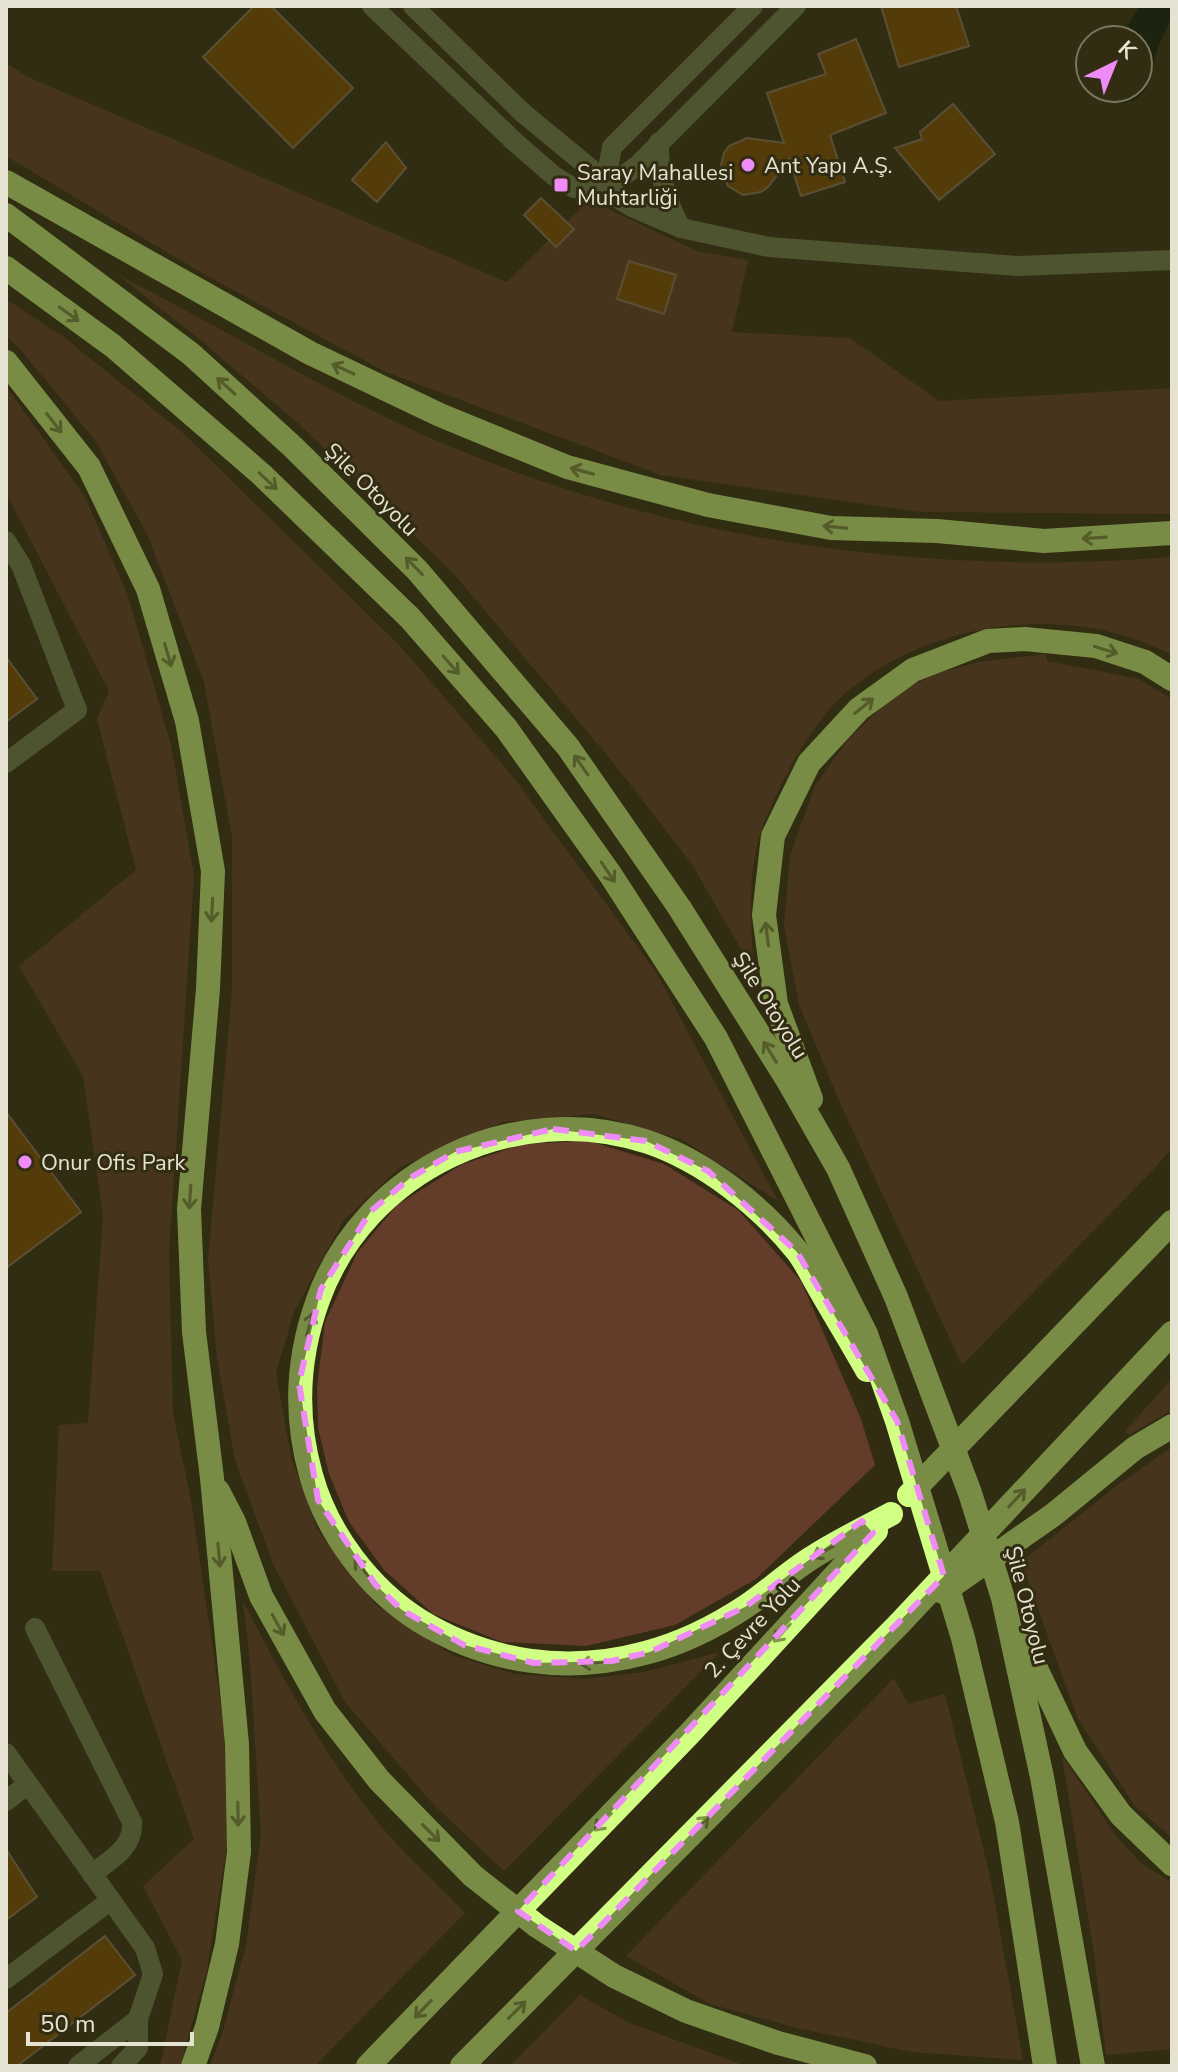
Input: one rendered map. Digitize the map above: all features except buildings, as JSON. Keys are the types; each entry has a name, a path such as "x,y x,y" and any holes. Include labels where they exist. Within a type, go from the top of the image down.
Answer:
{"highway":[{"path":"6,182 310,353 440,415 567,467 708,505 831,528 937,531 1044,541 1172,533"},
{"name":"Şile Otoyolu","path":"6,215 191,354 294,448 417,570 568,747 679,907 787,1079 838,1168 896,1297 970,1493 1003,1598 1042,1777 1092,2062"},
{"path":"6,268 113,346 261,474 410,618 506,728 610,874 716,1038 866,1334 897,1421 963,1638 1007,1822 1044,2063"},
{"path":"6,362 89,467 148,589 187,721 213,871 208,989 189,1209 194,1332 212,1478 237,1744 239,1852 227,1944 207,2027 193,2066"},
{"path":"838,1168 776,1004 764,915 773,836 809,763 859,709 913,670 988,641 1025,639 1096,646 1145,662 1172,679"},
{"path":"891,1514 812,1558 735,1613 682,1640 650,1652 612,1661 573,1664 534,1663 500,1657 464,1645 402,1610 375,1584 351,1554 318,1500 307,1460 300,1415 302,1350 334,1262 371,1211 410,1178 455,1152 518,1133 588,1129 646,1141 681,1155 720,1179 756,1210 797,1252 897,1421"},
{"name":"2. Çevre Yolu","path":"368,2066 692,1731 891,1514 1166,1228 1172,1211"},
{"path":"462,2066 899,1624 1172,1333"},
{"path":"899,1624 1053,1515 1135,1448 1172,1426"},
{"path":"212,1478 234,1522 261,1596 325,1711 379,1780 473,1876 537,1926 614,1976 686,2011 778,2043 865,2066"},
{"path":"1003,1598 1075,1751 1121,1815 1172,1864"}],"street":[{"path":"372,6 554,176 574,188 604,190 638,165 796,6"},
{"path":"413,6 523,113 591,169 604,190 632,207 681,228 769,247 1002,265 1172,260"},
{"path":"604,190 612,147 753,6"},
{"path":"659,142 658,158 663,185 681,228"},
{"path":"6,541 21,565 77,710 6,763"},
{"path":"35,1628 132,1822 132,1837 127,1845 92,1874"},
{"path":"6,1753 145,1948 153,1974 138,2019 138,2048 121,2066"},
{"path":"6,1801 28,1784"},
{"path":"6,1979 111,1900"},
{"path":"78,2066 138,2019"}],"highlighted area":[{"path":"553,1129 646,1141 708,1171 797,1252 897,1421 944,1576 576,1951 518,1911 873,1533 862,1521 745,1607 650,1652 612,1661 534,1663 464,1645 402,1610 375,1584 318,1500 299,1383 321,1289 371,1211 410,1178 455,1152"}],"shaded area":[{"path":"1140,6 1172,6 1154,63 1154,24 1128,24"},
{"path":"6,63 28,77 507,282 589,200 697,251 748,260 732,332 850,338 939,401 1172,388 1172,514 920,512 661,475 386,372 207,276 6,156"},
{"path":"118,275 318,383 477,458 573,491 670,519 769,539 869,553 970,561 1071,562 1172,557 1172,655 1133,638 1092,628 1049,624 1006,626 964,634 923,647 885,665 850,689 809,737 765,820 755,855 751,888 754,971 691,863 612,761 454,574 300,425"},
{"path":"6,299 65,338 184,434 401,647 514,778 656,972 778,1201 681,1139 594,1114 503,1122 400,1167 343,1221 294,1312 276,1373 291,1457 317,1529 375,1604 452,1655 515,1674 584,1679 645,1672 720,1652 504,1871 434,1805 345,1702 273,1564 235,1460 217,1358 208,1260 232,990 232,837 204,682 147,534 95,440 6,336"},
{"path":"6,386 85,497 128,596 171,745 194,875 169,1253 173,1413 191,1500 224,1726 227,1845 207,1970 180,2066 160,2066 182,1960 143,1886 194,1839 100,1571 52,1571 59,1425 88,1423 103,1216 83,1076 19,966 136,870 97,719 109,691 6,493"},
{"path":"1046,654 1047,661 1139,679 1172,699 1172,1148 962,1365 840,1103 799,1005 784,926 790,855 815,786 847,741 892,696 935,674 979,662"},
{"path":"589,1141 664,1164 738,1210 801,1281 861,1419 875,1465 756,1579 675,1625 586,1646 502,1642 433,1614 384,1570 349,1522 329,1474 318,1428 317,1387 325,1322 357,1253 397,1205 461,1165 522,1144"},
{"path":"1172,1379 1172,1410 1129,1435 1125,1431"},
{"path":"1172,1447 1172,1838 1135,1806 1078,1719 1021,1562 1115,1487"},
{"path":"243,1601 306,1716 360,1799 400,1848 465,1913 315,2066 210,2066 223,2031 246,1945 261,1835"},
{"path":"894,1678 908,1704 945,1694 990,1876 1023,2060 912,2052 797,2028 710,2004 626,1956"},
{"path":"1062,1756 1116,1836 1142,1864 1172,1883 1172,2049 1106,2055 1094,1954"},
{"path":"580,1995 627,2022 746,2066 510,2066"}],"place":[{"name":"Ant Yapı A.Ş.","path":"748,165"},
{"name":"Saray Mahallesi Muhtarliği","path":"561,185"},
{"name":"Onur Ofis Park","path":"25,1162"}]}
